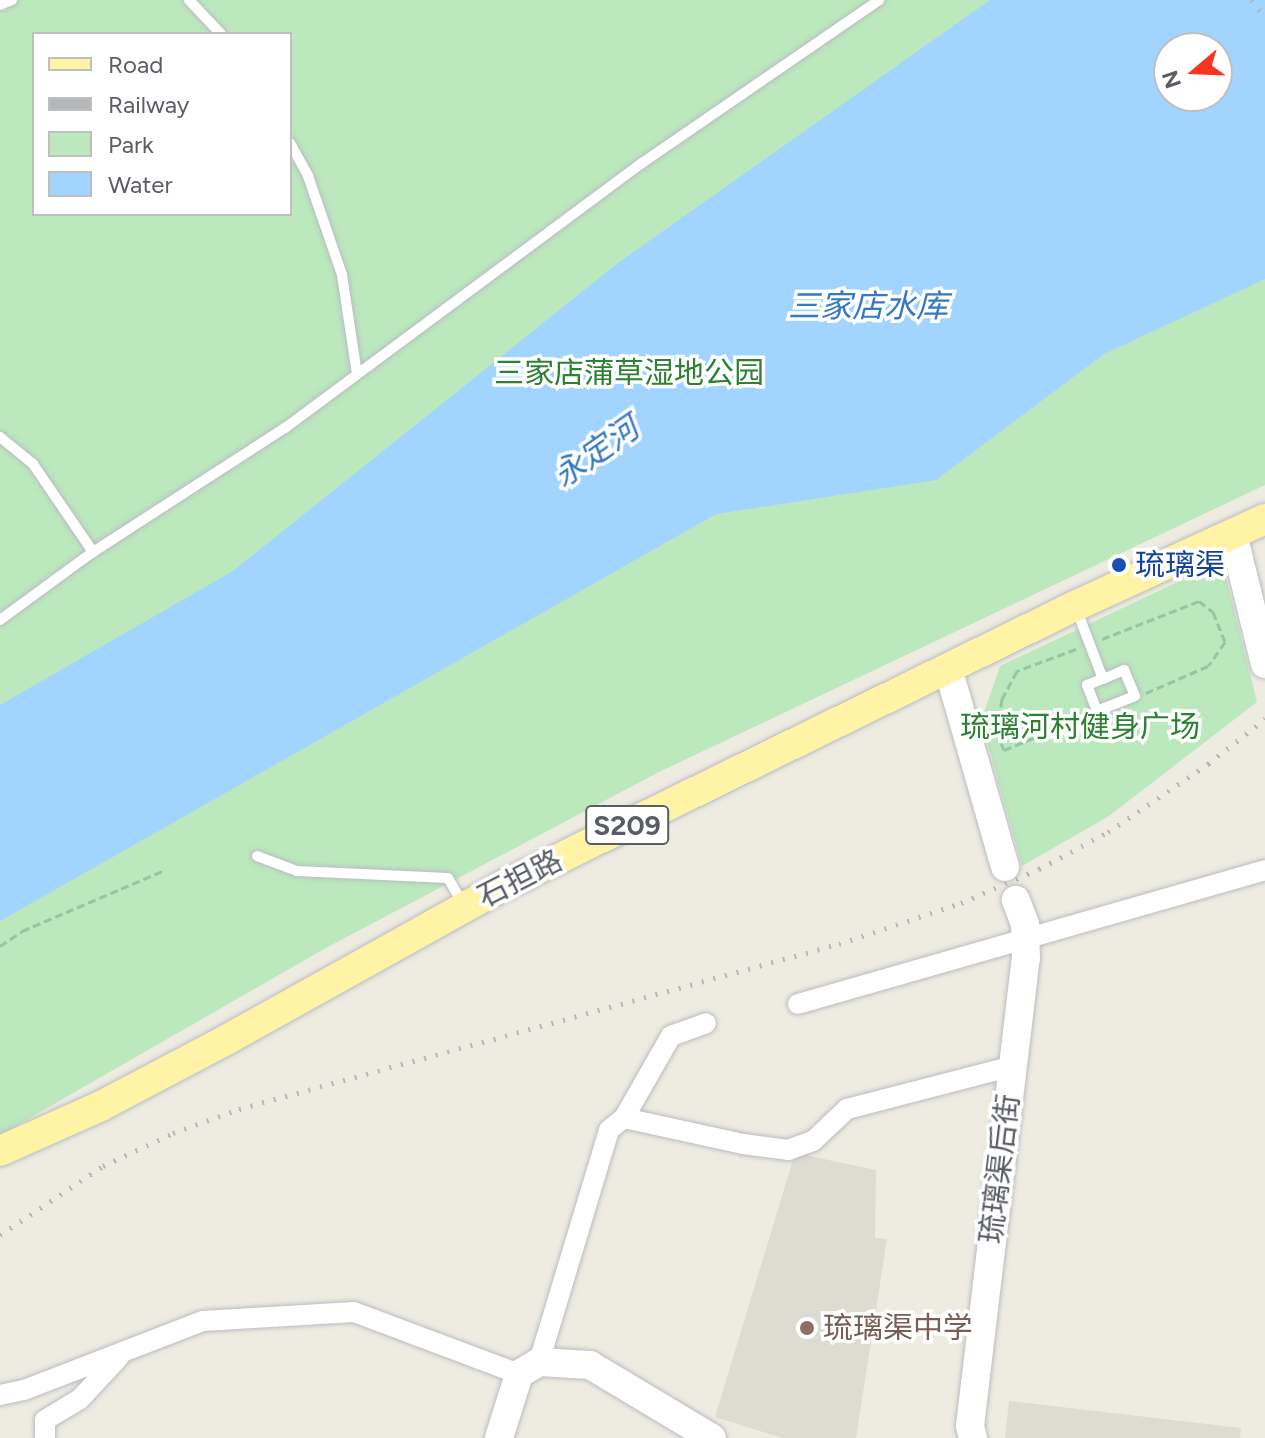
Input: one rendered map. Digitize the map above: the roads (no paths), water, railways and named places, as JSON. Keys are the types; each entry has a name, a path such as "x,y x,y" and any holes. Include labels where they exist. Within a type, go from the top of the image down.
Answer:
{"main road":[{"name":"石担路","path":"0,1151 157,1077 465,907 1075,606 1265,519"}],"street":[{"path":"1233,534 1265,664"},
{"path":"948,668 1005,867"},
{"path":"798,1004 1265,870"},
{"name":"琉璃渠后街","path":"973,1438 970,1426 1026,941 1016,900"},
{"path":"499,1438 529,1368 609,1130 624,1118 671,1036 706,1023"},
{"path":"624,1118 743,1144 788,1150 813,1141 847,1109 1013,1066"},
{"path":"0,1395 24,1390 203,1321 354,1312 529,1368 590,1365 712,1438"},
{"path":"45,1438 45,1420 80,1399 124,1351"}],"lane":[{"path":"0,5 12,0"},
{"path":"189,0 219,32"},
{"path":"0,620 93,552 285,428 642,163 879,0"},
{"path":"292,147 308,176 342,275 357,374"},
{"path":"0,437 33,464 93,552"},
{"path":"1075,606 1103,679"},
{"path":"1124,670 1135,696 1097,711 1087,685 1103,679 1124,670"},
{"path":"257,856 297,871 448,878 465,907"}],"water":[{"name":"三家店水库","path":"990,0 1265,0 1265,279 1104,354 936,480 716,514 0,921 0,705 233,571 618,263"}],"railway":[{"path":"1251,0 1265,18"},
{"path":"0,1235 103,1166 173,1133 239,1109 839,944 961,903 1039,869 1108,832 1208,764 1265,719"}],"place":[{"name":"琉璃渠","path":"1119,565"},
{"name":"琉璃渠中学","path":"807,1328"}],"park label":[{"name":"三家店蒲草湿地公园","path":"629,373"},
{"name":"琉璃河村健身广场","path":"1080,727"}],"water label":[{"name":"永定河","path":"596,452"}]}
